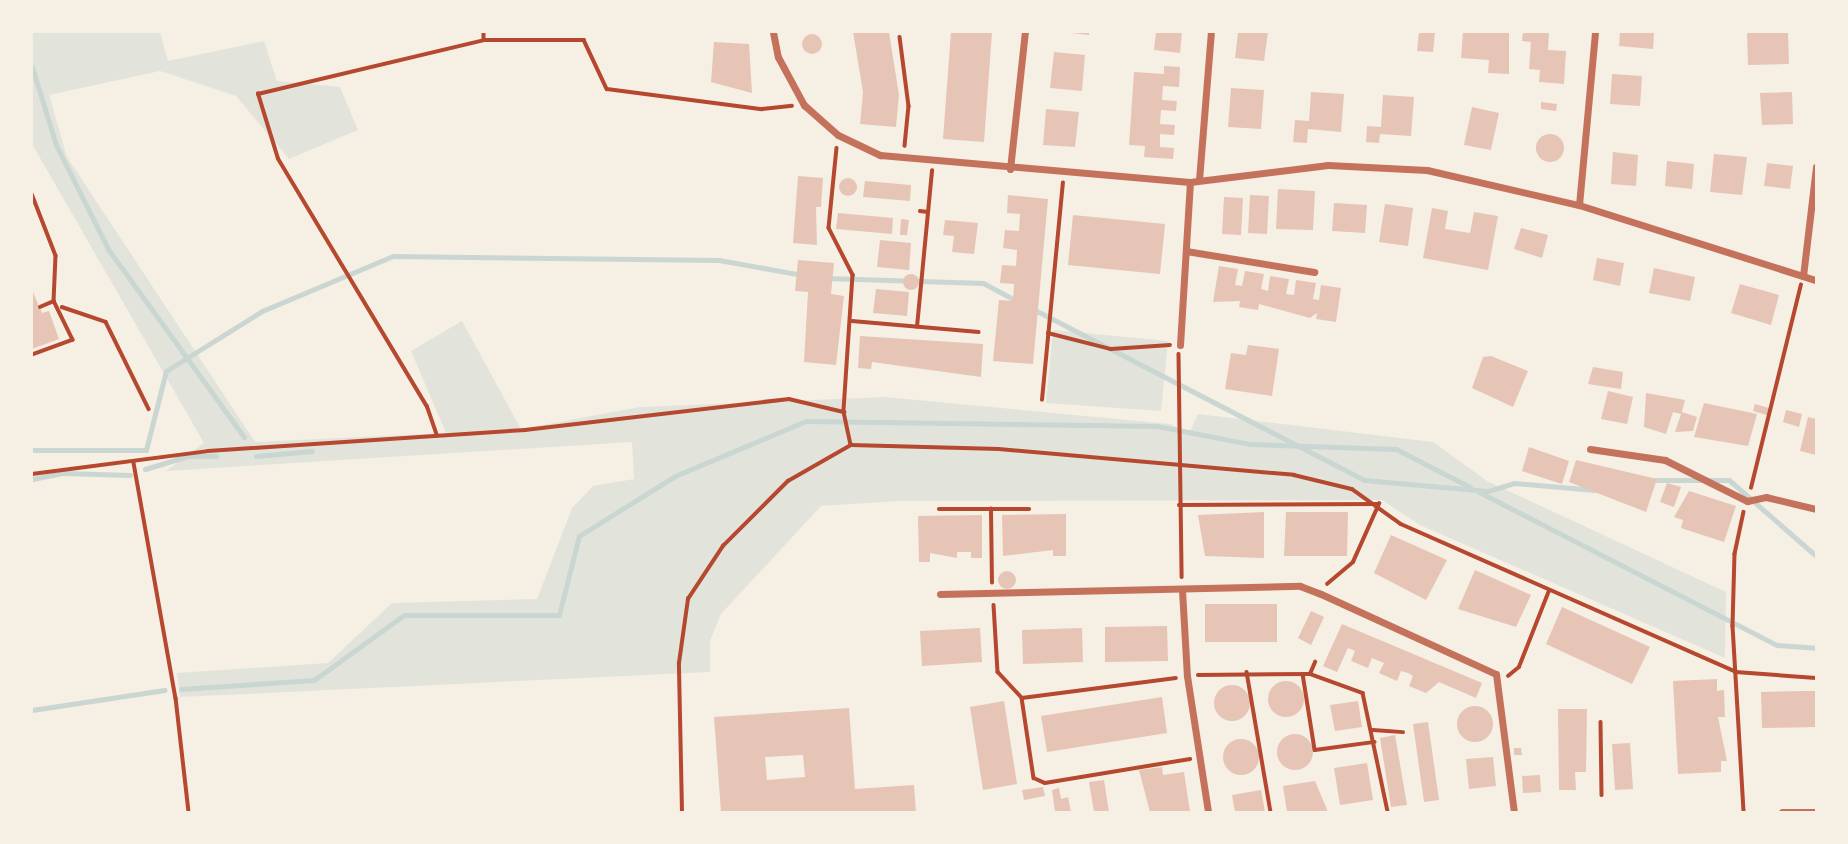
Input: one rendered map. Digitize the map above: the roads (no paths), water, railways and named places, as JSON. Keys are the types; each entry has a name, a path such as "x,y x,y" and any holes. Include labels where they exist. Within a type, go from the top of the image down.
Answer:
{"street":[{"path":"773,32 778,57 804,105 838,135 904,158 1063,174 1190,182 1366,165 1466,177 1579,205 1816,280"},
{"path":"1010,169 1025,32"},
{"path":"1199,180 1211,32"},
{"path":"1579,205 1595,32"},
{"path":"1803,276 1816,167"},
{"path":"1180,345 1190,182"},
{"path":"1186,251 1314,272"},
{"path":"1590,449 1665,460 1746,501 1766,497 1816,509"},
{"path":"940,594 993,596 1300,586 1321,594 1489,667 1501,682 1514,813"},
{"path":"1182,590 1187,676 1208,813"},
{"path":"1782,813 1816,812"}],"waterway":[{"path":"32,67 56,145 108,249 244,437"},
{"path":"32,450 146,450 166,371 262,311 393,256 719,260 802,275"},
{"path":"826,278 983,283 1018,302"},
{"path":"1033,309 1364,480 1488,491 1514,483 1595,490"},
{"path":"181,689 314,680 404,615 559,615 579,536 675,476 806,421 1157,426 1250,444 1396,449 1470,487"},
{"path":"256,456 312,451"},
{"path":"145,469 188,456 216,456"},
{"path":"32,479 63,473 130,475"},
{"path":"1653,480 1729,480 1816,556"},
{"path":"1479,492 1777,645 1816,648"},
{"path":"32,710 164,690"}]}
